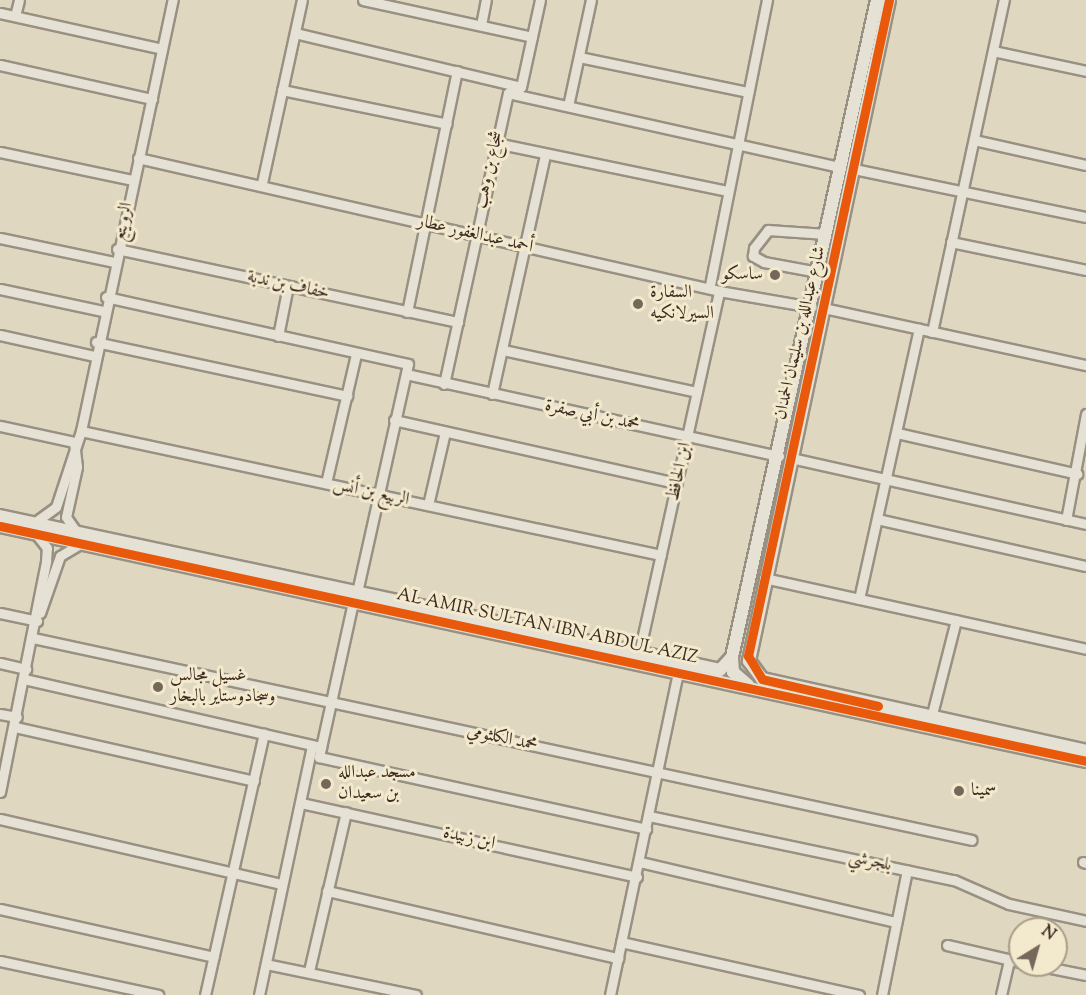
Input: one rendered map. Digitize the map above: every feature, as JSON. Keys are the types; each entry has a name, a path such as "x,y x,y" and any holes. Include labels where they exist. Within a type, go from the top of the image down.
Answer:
{"street":[{"path":"15,16 19,0"},
{"name":"الرويتع","path":"35,529 56,507 74,442 81,431 96,342 173,0"},
{"path":"262,183 302,0"},
{"path":"363,0 532,37"},
{"path":"481,25 486,0"},
{"path":"521,87 540,0"},
{"path":"568,106 591,0"},
{"name":"ابن الحافظ","path":"639,654 697,392 715,288 728,191 767,0"},
{"name":"شارع عبدالله بن سليمان الحمدان","path":"818,307 818,272 877,0"},
{"name":"شارع عبدالله بن سليمان الحمدان","path":"732,657 785,457 818,307 854,169 889,0"},
{"path":"932,332 1004,0"},
{"path":"0,13 162,49"},
{"path":"295,33 521,87"},
{"path":"993,51 1086,71"},
{"path":"579,57 748,92"},
{"path":"0,65 152,99"},
{"path":"407,312 457,71"},
{"path":"508,93 521,87"},
{"path":"282,90 447,124"},
{"path":"508,93 840,167"},
{"name":"شجاع بن وهب","path":"444,384 508,93"},
{"path":"974,140 1086,165"},
{"path":"496,143 728,191"},
{"path":"0,152 133,180"},
{"path":"492,394 545,154"},
{"name":"أحمد عبدالغفور عطار","path":"138,158 262,183 524,247 1086,365"},
{"path":"854,169 1086,217"},
{"path":"818,272 764,262 753,256 754,248 768,230 826,234"},
{"path":"0,238 114,262"},
{"path":"951,242 1086,270"},
{"name":"خفاف بن ندبة","path":"117,249 458,322"},
{"path":"278,336 288,286"},
{"path":"0,289 103,311"},
{"path":"106,297 408,364 331,702 301,802 259,995"},
{"path":"859,599 919,329"},
{"path":"0,335 94,356"},
{"path":"96,342 347,396"},
{"path":"503,350 697,392"},
{"path":"326,483 357,354"},
{"name":"محمد بن أبي صفرة","path":"406,374 1086,524"},
{"path":"1066,520 1082,459 1086,414"},
{"path":"394,420 677,483"},
{"path":"0,426 74,442 77,467 66,517 80,538 60,556 37,621"},
{"name":"الربيع بن أنس","path":"81,431 661,555"},
{"path":"428,505 445,432"},
{"path":"897,434 1077,474"},
{"name":"شارع عبدالله بن سليمان الحمدان","path":"736,674 748,656 785,457"},
{"name":"AL AMIR SULTAN IBN ABDUL AZIZ","path":"0,516 35,529"},
{"path":"877,519 1086,566"},
{"name":"AL AMIR SULTAN IBN ABDUL AZIZ","path":"0,526 35,529 80,538 355,597 639,654 720,676 769,693 1086,761"},
{"path":"0,792 37,621 47,548 35,529"},
{"path":"764,578 1086,649"},
{"name":"AL AMIR SULTAN IBN ABDUL AZIZ","path":"355,597 678,673 720,676"},
{"path":"0,613 37,621"},
{"path":"931,718 956,620"},
{"name":"محمد الكلثومي","path":"33,638 972,840"},
{"path":"732,657 740,666 748,656 758,675"},
{"path":"732,657 736,674 769,693"},
{"name":"AL AMIR SULTAN IBN ABDUL AZIZ","path":"720,676 732,657"},
{"path":"0,663 25,674 264,734 318,750 646,829"},
{"path":"610,995 637,877 678,673"},
{"path":"720,676 758,675 931,718 1086,751"},
{"path":"0,714 16,722 254,781"},
{"path":"205,995 264,734"},
{"name":"ابن زبيدة","path":"301,802 637,877"},
{"path":"309,971 346,812"},
{"name":"بلجرشي","path":"649,816 907,870 1086,921"},
{"path":"0,819 282,884"},
{"path":"640,862 895,922"},
{"path":"882,995 907,870"},
{"path":"327,891 618,958"},
{"path":"0,909 214,957"},
{"path":"621,942 859,995"},
{"path":"947,945 1008,960"},
{"path":"0,961 158,995"},
{"path":"266,964 309,971 416,995"},
{"path":"1001,995 1008,964"},
{"path":"1068,971 1086,975"}],"cycle path":[{"path":"878,706 762,679 748,656 889,0"},
{"path":"0,526 1086,761"}],"place":[{"name":"ساسكو","path":"775,275"},
{"name":"السفارة السيرلانكيه","path":"638,304"},
{"name":"غسيل مجالس وسجادوستاير بالبخار","path":"158,687"},
{"name":"مسجد عبدالله بن سعيدان","path":"326,784"},
{"name":"سمينا","path":"959,791"}]}
